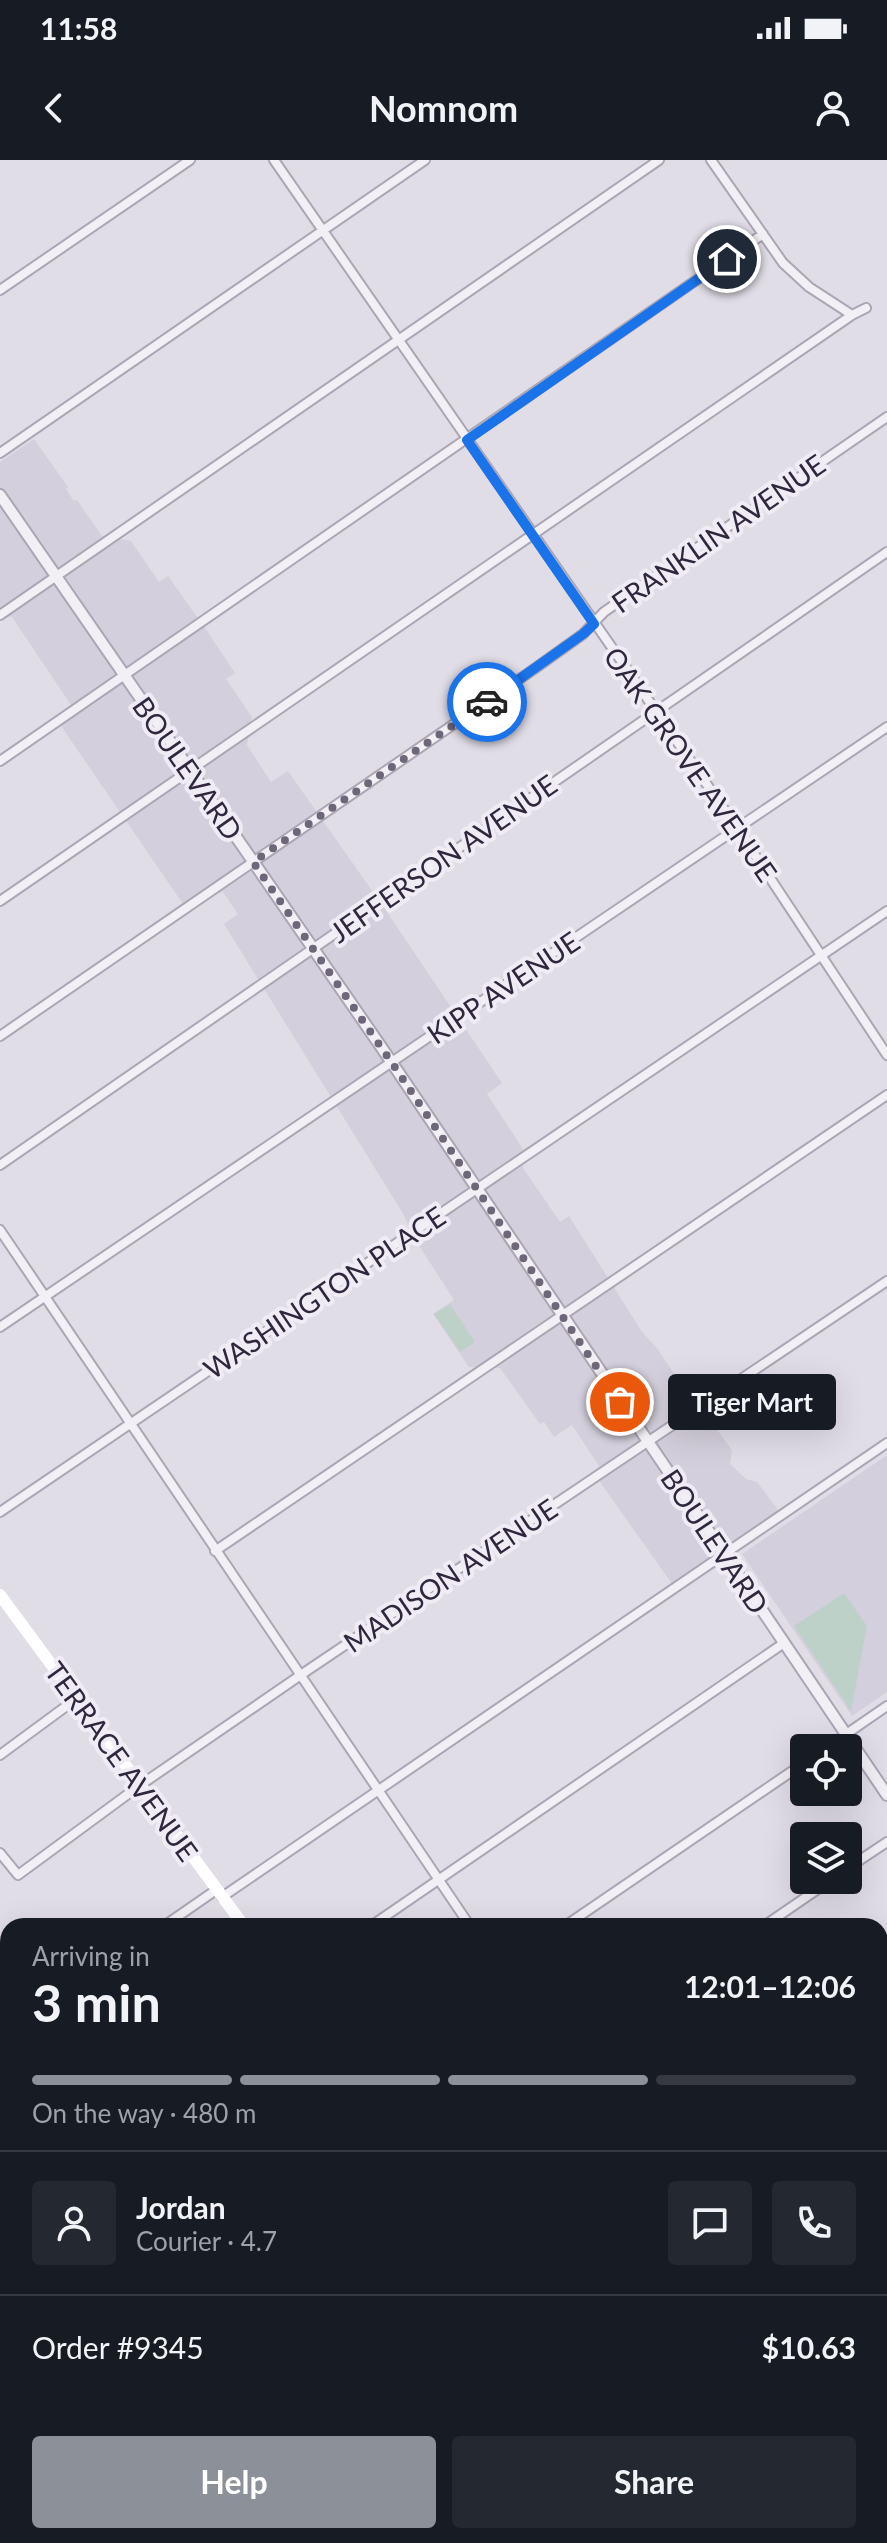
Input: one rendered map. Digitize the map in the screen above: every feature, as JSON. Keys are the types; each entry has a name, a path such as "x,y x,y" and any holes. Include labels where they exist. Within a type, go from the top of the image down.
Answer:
{"main road":[{"name":"TERRACE AVENUE","path":"0,1595 5,1610 76,1699 238,1918"}],"street":[{"path":"0,290 190,160"},
{"name":"OAK GROVE AVENUE","path":"274,160 737,828 887,1055"},
{"path":"0,453 425,160"},
{"path":"0,615 659,160"},
{"path":"711,160 783,263 798,278 852,315"},
{"path":"0,761 763,234"},
{"path":"0,901 866,308"},
{"name":"FRANKLIN AVENUE","path":"0,1036 544,662 594,624 604,612 887,417"},
{"name":"BOULEVARD","path":"0,495 392,1063 846,1734"},
{"name":"JEFFERSON AVENUE","path":"0,1165 887,552"},
{"name":"KIPP AVENUE","path":"0,1327 887,727"},
{"name":"WASHINGTON PLACE","path":"0,1512 887,911"},
{"path":"215,1551 887,1095"},
{"path":"0,1230 39,1301 130,1424 464,1918"},
{"name":"MADISON AVENUE","path":"0,1853 18,1875 139,1786 887,1281"},
{"path":"177,1918 378,1790 887,1443"},
{"path":"383,1918 784,1643"},
{"path":"0,1755 76,1699"},
{"path":"846,1734 887,1706"},
{"name":"BOULEVARD","path":"862,1758 887,1795"},
{"path":"577,1918 790,1773"},
{"path":"862,1859 887,1842"},
{"path":"776,1918 811,1894"}],"shaded area":[{"path":"34,439 68,487 66,489 74,501 77,500 102,536 131,541 159,582 168,576 207,631 235,673 226,679 252,717 247,745 271,782 288,771 387,912 502,1083 487,1094 523,1149 523,1168 560,1222 569,1216 642,1332 732,1450 730,1464 746,1479 757,1482 782,1515 675,1588 600,1482 599,1466 572,1425 554,1437 544,1422 540,1424 500,1368 469,1367 433,1314 454,1300 224,924 238,914 223,892 183,904 61,726 71,705 12,617 0,615 0,462"},
{"path":"887,1455 887,1692 852,1716 742,1554"}],"green space":[{"path":"450,1304 475,1342 460,1352 434,1314"},
{"path":"844,1593 867,1626 851,1711 794,1626"}],"way so far":[{"path":"487,702 253,862 620,1402"}],"place":[{"name":"Tiger Mart","path":"620,1402"}],"route":[{"path":"487,702 594,624 467,440 727,259"}]}
